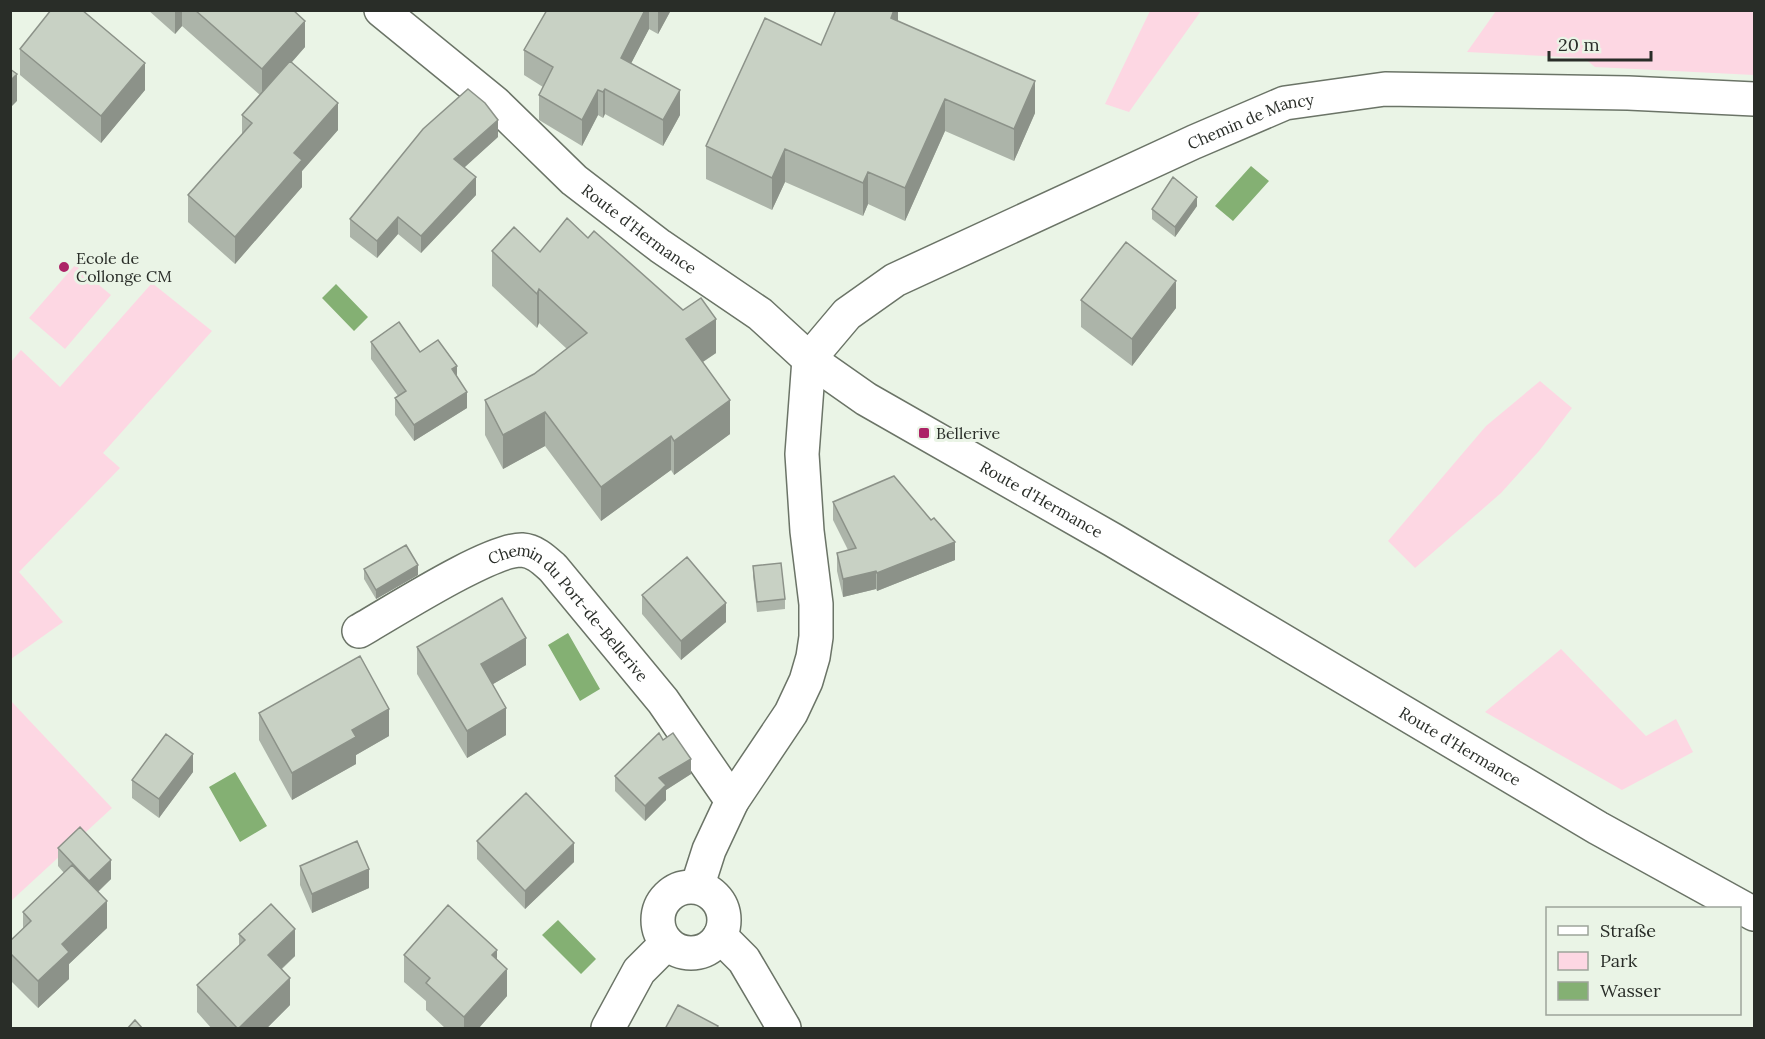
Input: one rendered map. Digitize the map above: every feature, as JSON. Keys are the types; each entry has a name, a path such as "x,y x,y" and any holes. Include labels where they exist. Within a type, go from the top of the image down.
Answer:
{"street":[{"name":"Route d'Hermance","path":"381,10 495,103 574,180 660,246 760,314 809,359 866,399 1113,540 1598,828 1755,914"},
{"name":"Chemin de Mancy","path":"809,359 847,314 895,280 1194,142 1285,103 1385,89 1628,93 1755,99"},
{"path":"699,887 709,850 732,801 791,713 806,681 813,657 816,637 816,604 807,531 802,454 809,359"},
{"name":"Chemin du Port-de-Bellerive","path":"359,632 460,573 491,559 520,550 535,553 553,568 663,701 732,801"},
{"path":"688,886 699,887 717,898 722,908 725,919 720,936 709,948 699,952 687,953 676,949 667,943 658,923 663,903 678,889 688,886"},
{"path":"720,936 744,960 784,1029"},
{"path":"608,1029 639,971 667,943"}],"green space":[{"path":"1150,11 1201,11 1129,112 1105,104"},
{"path":"1496,11 1754,11 1754,75 1595,67 1584,58 1467,52"},
{"path":"75,265 111,295 65,349 29,318"},
{"path":"152,283 212,331 103,453 120,468 19,572 63,622 11,659 11,362 21,350 60,387"},
{"path":"1540,381 1572,408 1539,451 1501,493 1415,568 1388,541 1486,426"},
{"path":"1561,649 1646,736 1676,719 1693,752 1622,790 1485,712"},
{"path":"11,701 112,808 11,901"}],"water":[{"path":"1251,166 1269,181 1233,221 1215,206"},
{"path":"336,284 368,317 354,331 322,298"},
{"path":"568,633 600,689 580,701 548,645"},
{"path":"235,772 267,826 240,842 209,787"},
{"path":"558,920 596,959 581,974 542,935"}],"building":[{"path":"51,10 82,10 145,63 101,116 20,49"},
{"path":"195,10 293,10 305,21 262,69"},
{"path":"547,10 645,10 621,58 680,90 663,120 605,89 603,92 598,90 582,120 539,95 553,67 524,50"},
{"path":"836,10 894,10 891,18 1035,81 1014,129 945,99 905,188 868,172 863,183 785,149 772,178 706,146 765,18 821,45"},
{"path":"290,61 338,103 294,153 302,160 235,237 188,195 252,123 242,115"},
{"path":"10,69 17,74 10,81"},
{"path":"468,89 485,103 498,120 454,159 476,177 421,236 398,217 377,241 350,219 423,129"},
{"path":"1173,177 1197,197 1175,227 1152,209"},
{"path":"567,218 588,238 594,231 683,310 701,298 716,319 686,339 730,400 674,441 671,436 601,487 545,412 503,435 485,400 534,374 587,333 539,289 537,294 492,251 514,227 540,252"},
{"path":"1126,242 1176,281 1132,339 1081,300"},
{"path":"399,322 420,352 438,340 457,366 452,369 467,392 414,425 395,398 406,391 371,342"},
{"path":"894,476 931,520 934,518 955,542 877,573 876,571 843,579 837,553 856,548 833,502"},
{"path":"406,545 418,565 376,590 364,569"},
{"path":"687,557 726,603 681,641 642,595"},
{"path":"781,563 785,599 757,602 753,566"},
{"path":"502,598 526,638 481,664 506,708 467,731 417,647"},
{"path":"360,656 389,709 352,730 356,737 292,773 259,713"},
{"path":"659,733 663,740 673,733 691,759 659,778 666,785 645,806 615,776"},
{"path":"166,734 193,754 159,799 132,780"},
{"path":"526,793 574,843 525,891 477,841"},
{"path":"80,827 111,860 89,881 58,848"},
{"path":"357,841 369,869 312,894 300,866"},
{"path":"72,865 107,901 62,944 69,952 38,981 10,953 10,941 31,921 23,912"},
{"path":"271,904 295,929 268,955 290,978 238,1029 197,985 245,940 239,934"},
{"path":"448,905 497,950 492,955 507,969 464,1017 426,983 430,978 404,955"},
{"path":"678,1005 718,1026 716,1029 665,1029"},
{"path":"135,1020 143,1029 127,1029"}],"place":[{"name":"Ecole de Collonge CM","path":"64,267"},
{"name":"Bellerive","path":"924,433"}]}
